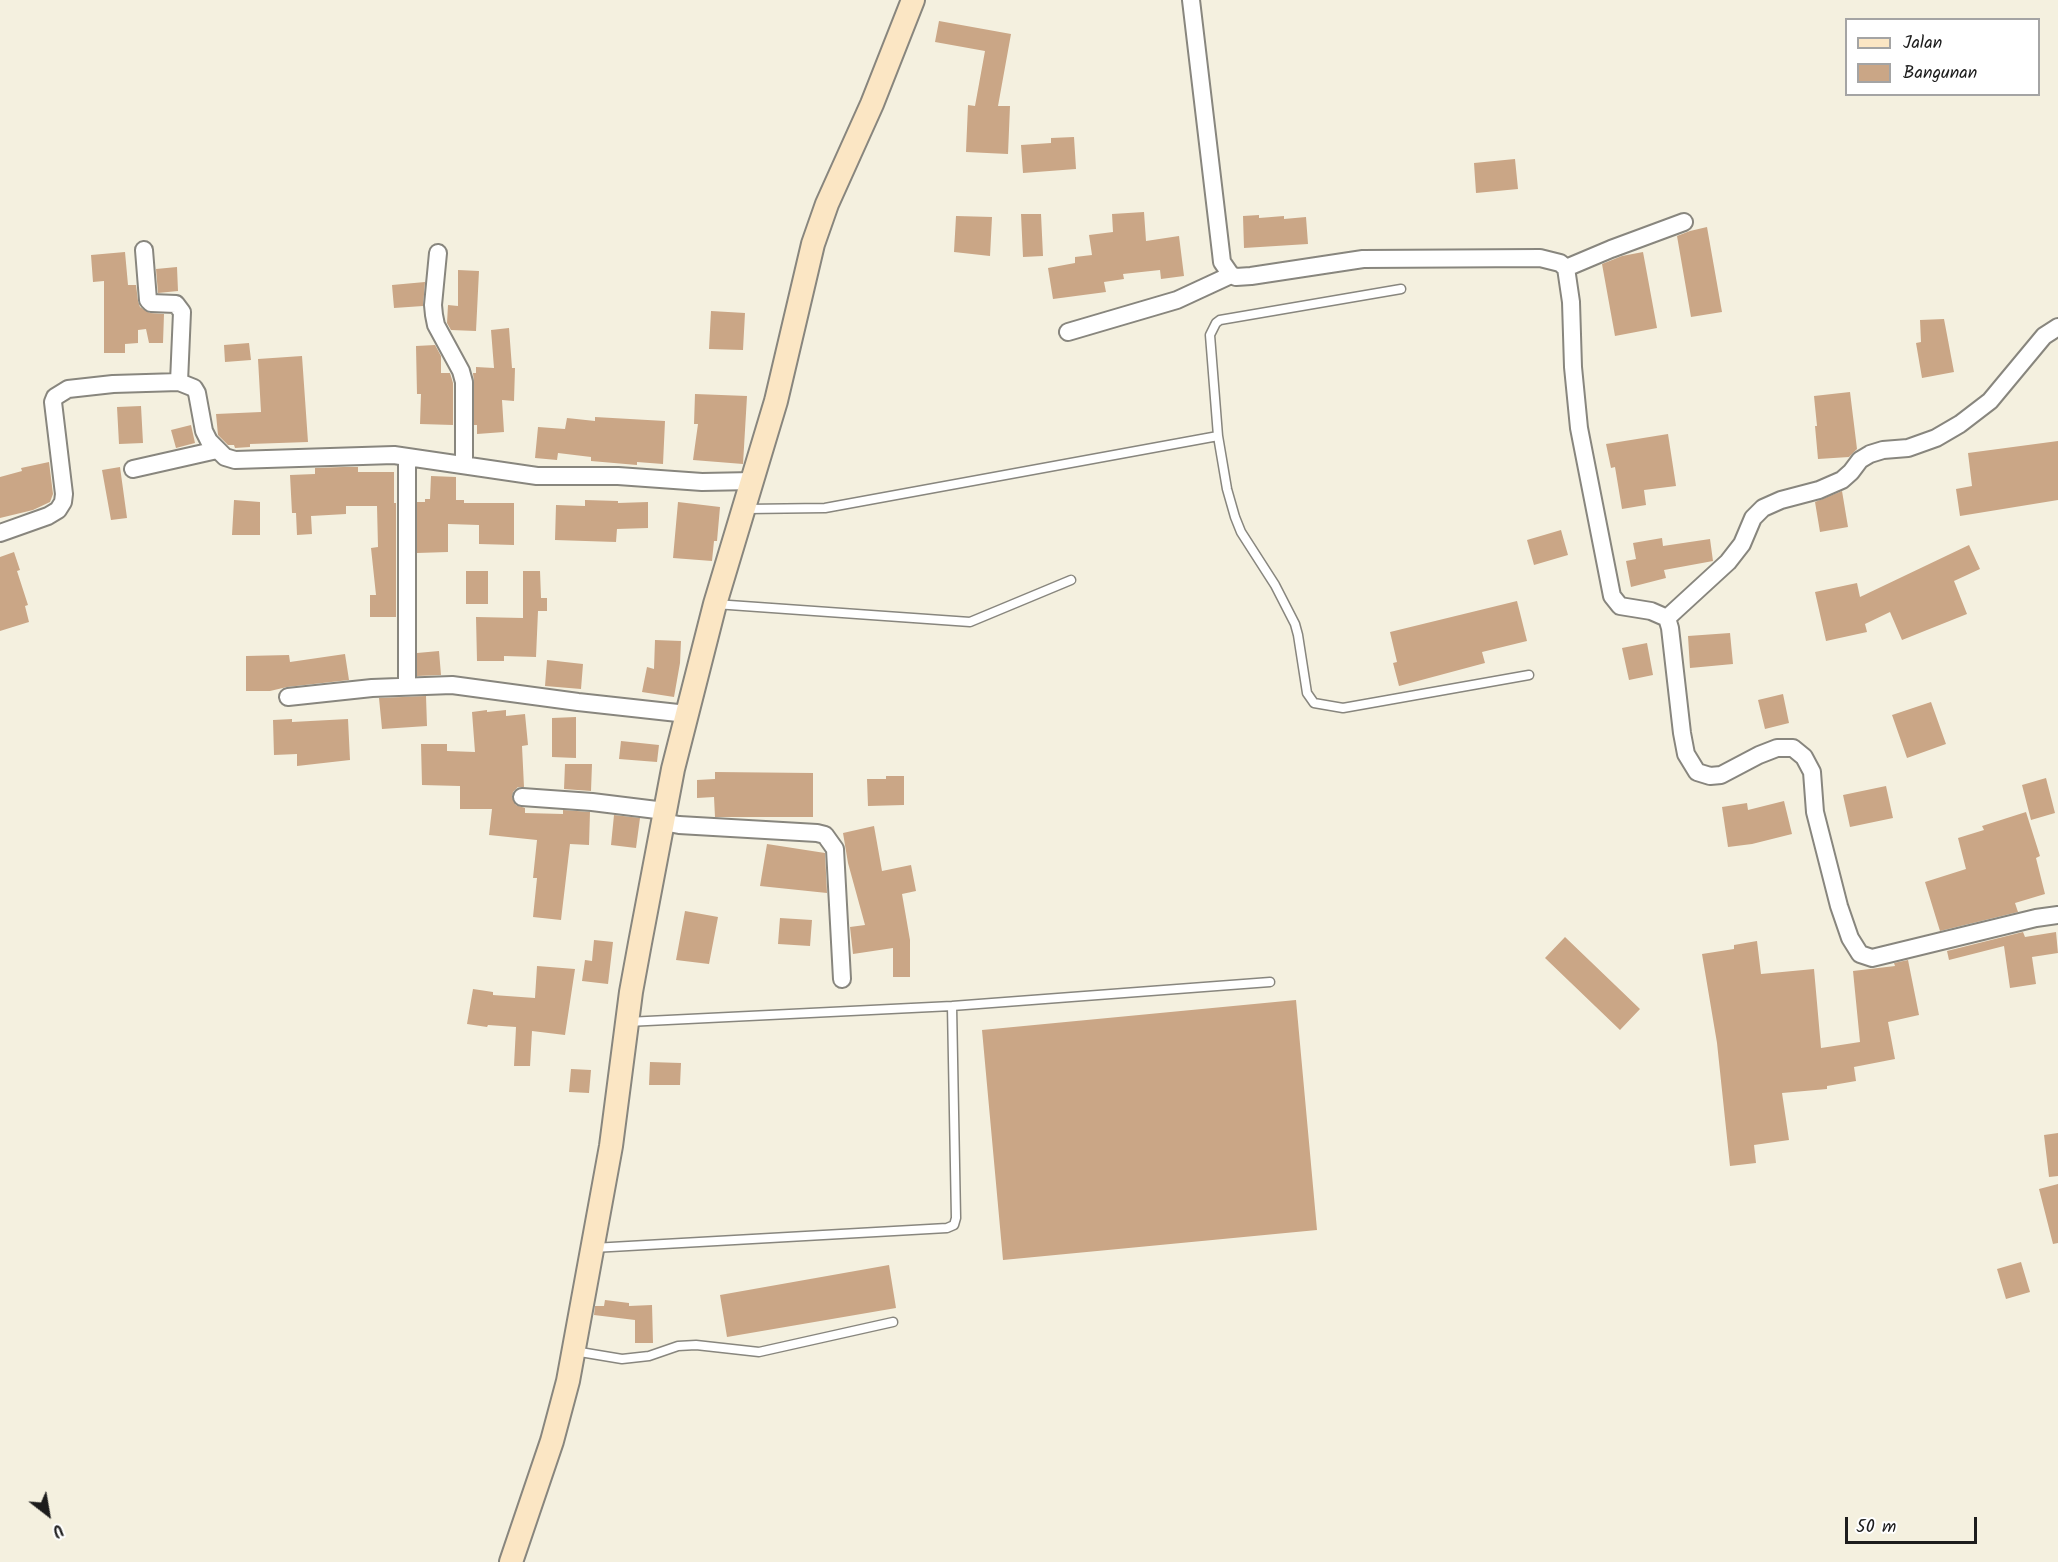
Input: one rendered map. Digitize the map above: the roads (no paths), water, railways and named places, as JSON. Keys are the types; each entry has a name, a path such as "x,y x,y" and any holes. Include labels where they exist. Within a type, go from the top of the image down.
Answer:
{"street":[{"path":"511,1562 552,1441 573,1351 611,1146 627,1022 664,816 673,769 715,604 776,401 816,234 872,104 913,0"},
{"path":"1191,0 1222,262 1231,275 1236,278 1363,259 1540,258 1560,263 1566,268 1571,302 1572,367 1580,428 1612,596 1620,606 1660,614 1667,618 1686,754 1698,772 1710,777 1721,775 1777,748 1793,748 1799,751 1809,765 1812,772 1815,812 1839,906 1850,938 1860,954 1872,958 2058,915"},
{"path":"1566,268 1684,222"},
{"path":"144,250 148,300 151,303 176,304 182,312 179,382"},
{"path":"438,253 434,315 436,325 461,371 464,382 464,465"},
{"path":"1068,332 1176,300 1231,275"},
{"path":"1667,618 1728,562 1742,544 1753,518 1763,508 1780,500 1819,490 1842,480 1860,460 1870,454 1883,450 1908,448 1960,424 1990,401 2044,336 2058,327"},
{"path":"0,533 48,516 58,510 63,502 53,402 55,397 68,389 91,387 179,382 189,385 197,393 208,441 225,457 235,460 372,455 407,457 537,476 618,476 702,482 753,481"},
{"path":"133,469 217,450"},
{"path":"407,457 407,686"},
{"path":"288,697 407,686 452,686 687,714"},
{"path":"522,797 592,802 664,816 680,825 817,833 825,836 835,849 842,979"}],"lane":[{"path":"1401,289 1220,320 1216,323 1210,335 1218,436 1234,517 1275,585 1295,624 1307,693 1314,702 1344,708 1529,675"},
{"path":"743,509 825,508 1218,436"},
{"path":"715,604 970,622 1071,580"},
{"path":"627,1022 952,1006 1270,982"},
{"path":"592,1248 947,1228 954,1225 956,1218 952,1006"},
{"path":"573,1351 622,1359 649,1356 678,1346 696,1345 759,1352 893,1322"}]}
